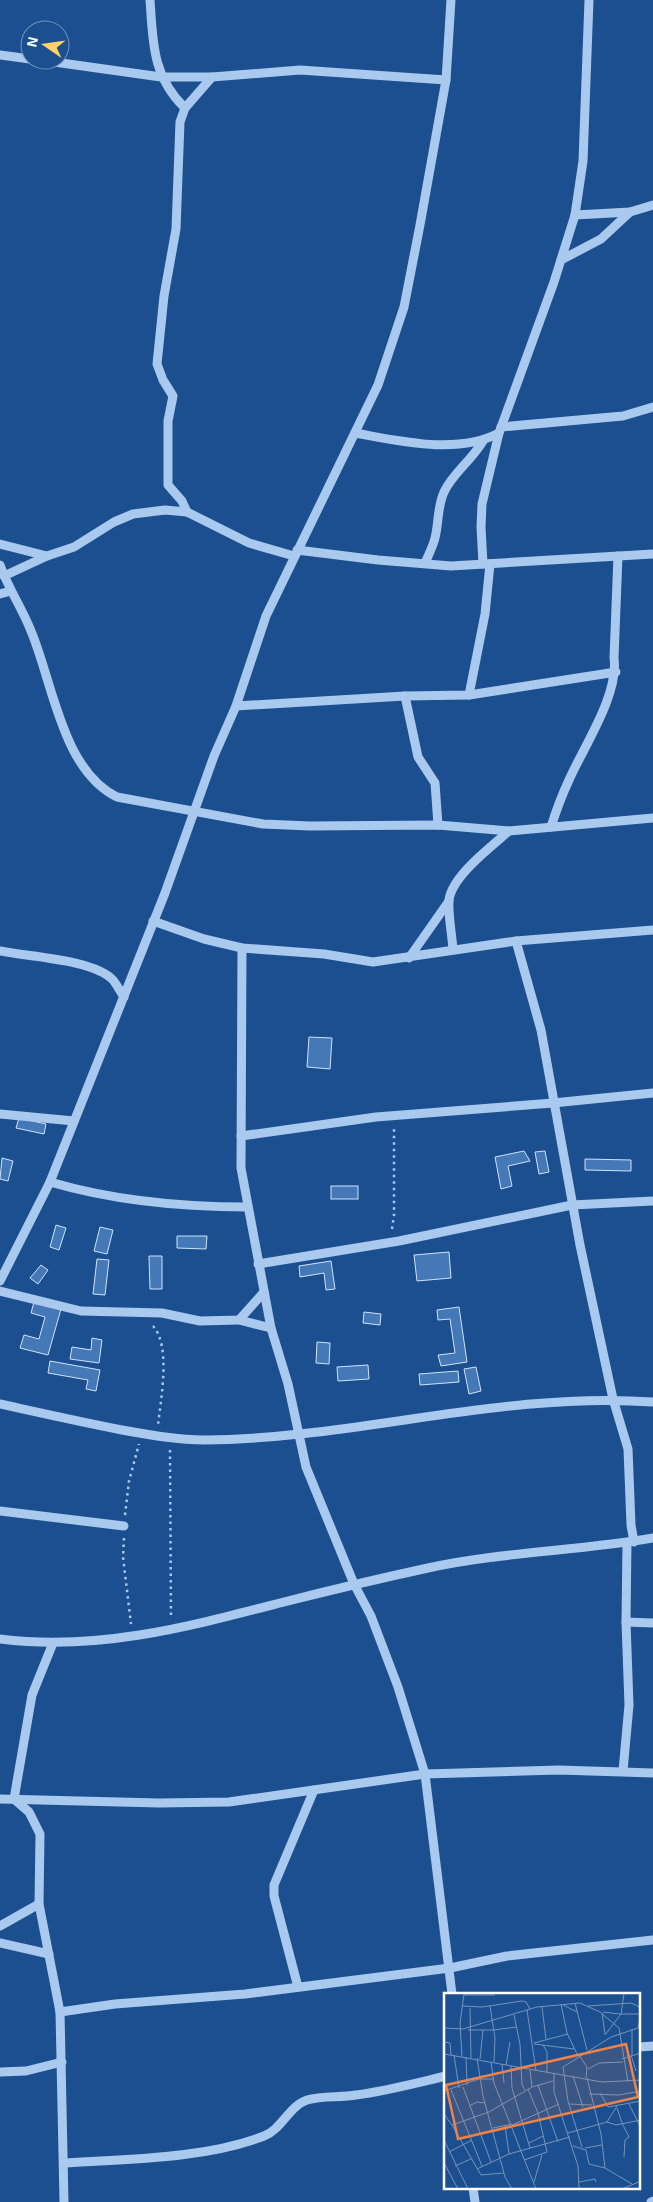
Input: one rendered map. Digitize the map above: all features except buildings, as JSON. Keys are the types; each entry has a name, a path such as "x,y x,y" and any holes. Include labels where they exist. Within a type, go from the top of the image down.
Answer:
{"street":[{"path":"150,0 154,54 161,77 185,108"},
{"path":"0,1281 50,1182 153,922 214,756 236,706 266,616 378,385 404,306 446,80 451,0"},
{"path":"469,696 483,622 486,564 481,527 482,504 500,430 576,215 582,160 589,0"},
{"path":"0,55 20,57"},
{"path":"70,64 161,77 212,77 300,70 446,80"},
{"path":"187,512 182,501 168,485 168,421 173,396 163,380 157,364 164,296 176,228 178,135 185,108 212,77"},
{"path":"576,215 630,212 653,205"},
{"path":"561,260 601,239 630,212"},
{"path":"425,562 436,536 438,506 451,479 473,457 484,441 500,430 622,416 653,407"},
{"path":"356,433 422,444 484,441"},
{"path":"4,576 47,556 74,547 114,522 133,514 165,510 187,512 249,544 296,553 425,562 451,566 653,554"},
{"path":"0,544 47,556"},
{"path":"551,827 568,780 601,714 616,672 614,658 618,556"},
{"path":"0,565 31,629 62,725 81,763 102,790 117,797 263,824 368,827 438,825 508,831 653,818"},
{"path":"0,594 11,591"},
{"path":"236,706 405,696 469,696 616,672"},
{"path":"405,696 418,756 435,782 438,825"},
{"path":"409,958 449,901 454,886 459,879 508,831"},
{"path":"449,901 453,950"},
{"path":"153,922 204,939 242,948 324,954 373,962 516,941 653,930"},
{"path":"516,941 541,1030 572,1205 613,1399 628,1449 630,1542 626,1622 629,1705 623,1771"},
{"path":"242,948 241,1168 258,1264 271,1328 300,1433 306,1467 354,1584 371,1616 398,1687 425,1774 452,1993"},
{"path":"0,951 44,957 102,972 112,980 124,996"},
{"path":"241,1136 394,1115 553,1103 653,1093"},
{"path":"0,1114 74,1121"},
{"path":"50,1182 92,1194 138,1202 200,1207 247,1207"},
{"path":"258,1264 388,1243 572,1205 653,1201"},
{"path":"0,1292 80,1311 162,1313 200,1321 239,1320 271,1328"},
{"path":"239,1320 264,1292"},
{"path":"0,1404 170,1439 205,1440 300,1433 508,1406 613,1399 653,1402"},
{"path":"0,1511 124,1526"},
{"path":"0,1639 53,1643 173,1630 354,1584 431,1567 653,1538"},
{"path":"626,1622 653,1623"},
{"path":"14,1799 32,1695 53,1643"},
{"path":"0,1799 140,1803 229,1802 425,1774 485,1771 623,1771 653,1773"},
{"path":"298,1987 274,1896 274,1885 314,1790"},
{"path":"14,1799 29,1812 40,1834 39,1904 60,2012 64,2202"},
{"path":"0,1926 39,1904"},
{"path":"60,2012 115,2004 245,1994 450,1968 507,1956 653,1940"},
{"path":"0,1943 49,1954"},
{"path":"640,2047 653,2046"},
{"path":"0,2072 26,2071 62,2062"},
{"path":"64,2163 163,2157 245,2143 267,2135 281,2124 297,2105 304,2101 316,2098 356,2095 444,2076"}],"path":[{"path":"388,1243 394,1215 394,1115"},
{"path":"138,1312 158,1332 162,1343 161,1386 156,1436"},
{"path":"170,1439 169,1588 173,1630"}]}
